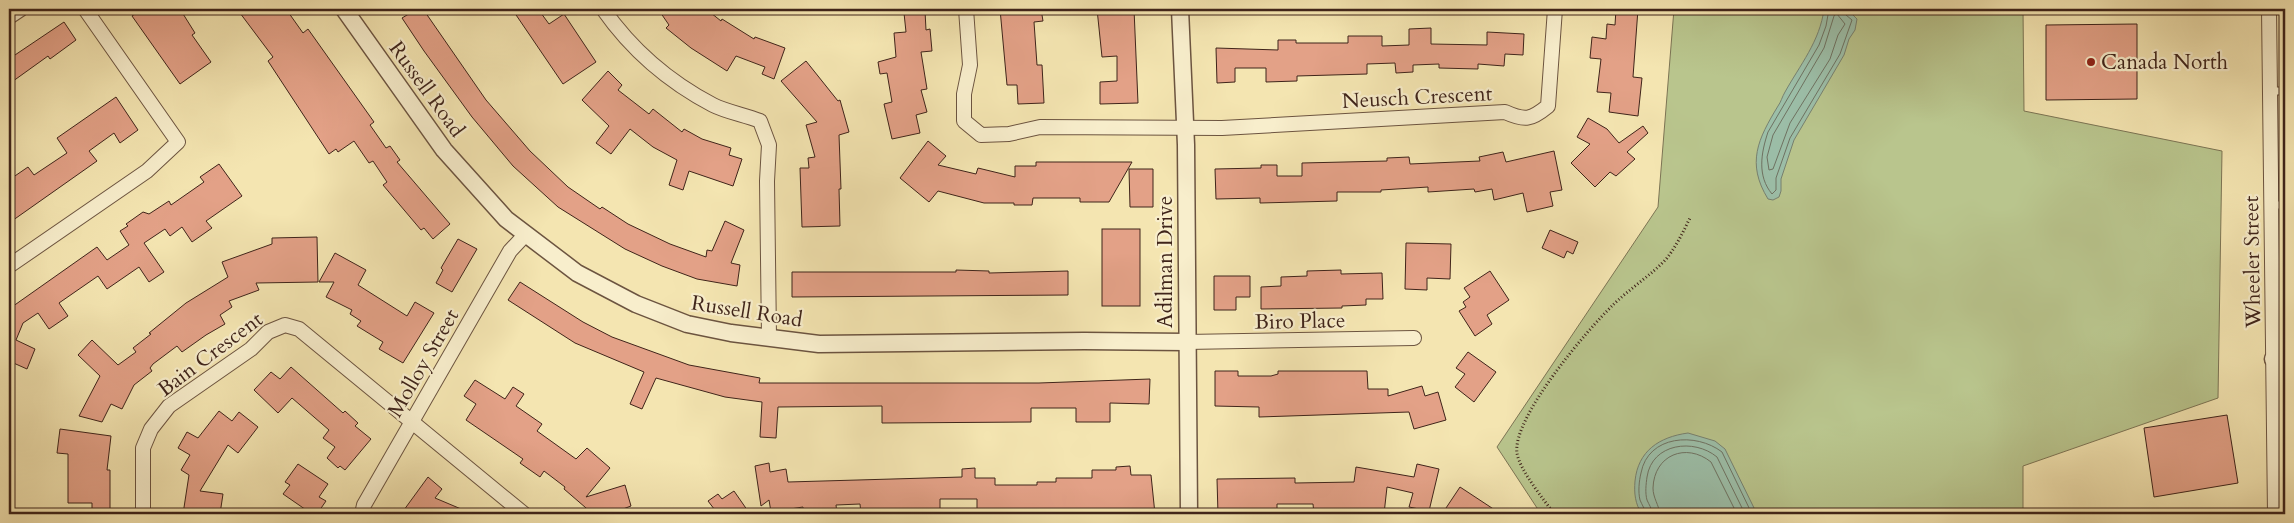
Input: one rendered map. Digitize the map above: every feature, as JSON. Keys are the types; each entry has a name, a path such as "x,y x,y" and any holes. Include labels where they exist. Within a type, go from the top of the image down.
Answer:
{"street":[{"path":"9,17 21,9"},
{"path":"9,266 147,171 178,142 85,9"},
{"name":"Russell Road","path":"344,9 444,150 488,200 525,235 577,273 636,304 686,324 731,333 819,344 1084,341 1186,342"},
{"path":"603,9 616,28 662,74 714,106 760,121 769,145 768,337"},
{"name":"Neusch Crescent","path":"966,9 970,65 964,94 964,121 981,135 1009,134 1040,127 1185,126 1222,128 1505,112 1521,119 1536,116 1548,106 1555,9"},
{"name":"Adilman Drive","path":"1180,9 1185,126 1189,514"},
{"name":"Wheeler Street","path":"2269,9 2271,206 2279,359 2279,430 2275,514"},
{"name":"Molloy Street","path":"362,514 364,505 510,251 525,235"},
{"name":"Bain Crescent","path":"143,514 143,448 151,429 169,406 251,349 268,332 285,325 299,329 524,514"},
{"name":"Biro Place","path":"1186,342 1414,338"}],"lane":[{"path":"2270,91 2285,90"},
{"path":"2271,206 2285,205"}],"path":[{"path":"1554,514 1524,469 1517,453 1518,436 1525,419 1577,344 1612,306 1666,259 1680,241 1690,218"}],"green space":[{"path":"1674,9 2023,9 2024,111 2222,151 2218,398 2023,466 2023,514 1541,514 1497,447 1658,207"}],"water":[{"path":"1824,9 1850,9 1850,12 1857,19 1855,30 1849,39 1844,55 1794,140 1781,179 1779,197 1773,200 1768,199 1757,174 1756,162 1760,140 1814,42 1822,21"},
{"path":"1688,433 1715,441 1725,449 1757,514 1642,514 1636,502 1635,490 1635,481 1640,461 1659,442"}],"building":[{"path":"142,9 180,9 195,33 192,35 211,62 180,84 132,16"},
{"path":"237,9 286,9 303,33 308,29 374,122 370,125 386,148 390,146 400,160 397,162 450,224 433,239 424,228 421,230 383,185 387,182 373,161 369,163 354,141 338,152 336,149 329,154 268,61 273,57"},
{"path":"417,9 423,9 486,100 530,151 568,187 600,209 602,207 628,224 670,244 706,257 707,250 712,251 725,221 744,230 731,263 740,265 737,286 697,279 662,266 625,249 558,207 513,166 472,117 424,51 402,18"},
{"path":"512,9 538,9 549,24 564,14 596,62 563,84"},
{"path":"658,9 706,9 721,21 722,19 754,39 755,37 785,48 774,79 762,74 765,67 736,56 727,71 691,48 666,28 669,25"},
{"path":"1000,9 1041,9 1043,21 1034,22 1037,65 1042,65 1044,103 1018,104 1017,85 1007,85"},
{"path":"1097,9 1134,9 1138,103 1100,104 1100,82 1117,81 1117,56 1102,57"},
{"path":"1616,9 1638,9 1633,77 1642,78 1638,116 1609,112 1611,93 1597,92 1601,59 1590,58 1592,37 1606,39 1607,24 1615,25"},
{"path":"925,11 926,30 930,29 932,51 921,52 927,89 921,90 927,112 916,115 920,133 892,139 884,104 892,102 887,73 880,74 878,62 896,57 894,33 906,32 904,13"},
{"path":"64,22 76,40 50,59 48,56 9,84 9,59"},
{"name":"Canada North","path":"2137,24 2137,99 2046,100 2046,25"},
{"path":"1431,28 1431,44 1487,45 1487,32 1524,34 1523,55 1505,54 1504,66 1478,64 1478,69 1439,68 1439,64 1413,65 1413,72 1396,73 1395,63 1367,64 1367,74 1297,76 1297,81 1266,82 1266,68 1235,68 1235,82 1217,83 1216,48 1278,50 1278,40 1296,40 1296,43 1348,43 1348,36 1382,36 1382,46 1409,45 1409,29"},
{"path":"806,61 838,101 840,100 849,132 839,135 840,226 802,227 800,168 809,168 808,158 815,157 806,125 817,122 781,81"},
{"path":"608,71 622,85 618,90 649,114 653,109 682,132 684,129 702,139 731,148 729,155 742,159 733,186 689,171 683,190 669,185 677,160 653,147 630,129 611,154 596,143 609,126 582,100"},
{"path":"116,97 138,130 120,143 114,133 89,151 97,161 9,223 9,180 28,167 34,175 67,153 57,138"},
{"path":"1588,118 1607,129 1619,143 1643,126 1648,133 1627,152 1635,159 1616,176 1610,172 1595,187 1571,163 1590,144 1577,137"},
{"path":"928,141 946,156 938,165 976,174 978,168 1015,177 1015,166 1036,166 1036,162 1132,162 1109,202 1080,202 1080,198 1033,198 1032,205 1014,205 1014,203 984,203 938,191 929,202 900,178"},
{"path":"1554,151 1562,190 1550,192 1553,206 1527,212 1523,193 1494,200 1492,189 1475,192 1474,189 1428,192 1428,187 1381,190 1381,192 1337,192 1337,201 1260,203 1260,198 1216,199 1215,169 1261,168 1261,165 1277,165 1277,176 1302,176 1302,163 1387,161 1387,158 1409,157 1410,164 1480,161 1479,157 1503,152 1506,162"},
{"path":"219,164 242,196 206,221 212,228 192,242 182,227 170,236 165,229 144,243 164,272 149,282 139,267 107,289 98,276 59,303 68,316 49,329 38,313 23,323 16,340 35,349 27,369 9,361 9,309 97,247 107,260 129,245 120,231 128,226 126,224 143,212 149,214 169,201 171,205 204,182 200,177"},
{"path":"1129,169 1153,169 1153,207 1130,207"},
{"path":"1102,229 1140,229 1140,306 1102,306"},
{"path":"1550,230 1578,242 1573,254 1567,251 1564,258 1542,248"},
{"path":"317,237 318,282 256,283 259,290 229,301 232,307 220,315 225,324 182,352 177,346 153,364 150,368 152,371 134,385 122,409 111,404 102,422 79,416 100,376 78,355 92,340 118,365 136,352 133,348 151,334 149,333 186,303 228,277 222,262 272,244 272,238"},
{"path":"458,239 477,249 452,292 436,283 443,270 441,268"},
{"path":"1406,243 1451,244 1450,279 1427,278 1427,290 1405,289"},
{"path":"335,253 366,270 358,285 407,316 415,302 434,313 403,363 379,349 383,342 357,326 361,321 350,314 352,310 326,297 334,282 319,282"},
{"path":"956,270 989,271 989,273 1068,271 1068,295 792,297 792,272 956,272"},
{"path":"1341,270 1341,274 1382,273 1383,299 1366,299 1366,305 1342,306 1342,308 1261,309 1261,287 1281,286 1281,277 1307,276 1307,271"},
{"path":"1490,271 1509,300 1487,315 1492,324 1475,336 1459,311 1466,307 1463,302 1470,297 1464,288"},
{"path":"1214,276 1250,276 1250,297 1236,297 1236,310 1214,310"},
{"path":"520,282 583,322 612,337 689,365 760,378 759,383 1039,383 1150,379 1149,404 1110,403 1110,422 1076,422 1076,408 1031,408 1031,422 882,423 882,406 778,407 776,438 760,437 762,402 725,397 656,378 642,409 630,404 644,372 575,343 508,300"},
{"path":"1468,352 1496,372 1474,402 1455,387 1465,374 1456,368"},
{"path":"291,367 343,413 345,411 358,423 355,426 371,439 345,470 340,466 338,468 327,458 335,447 323,438 329,430 292,398 278,413 254,390 271,372 280,379"},
{"path":"1215,371 1238,371 1238,376 1271,376 1278,374 1278,371 1367,371 1368,389 1388,389 1388,396 1422,386 1425,396 1438,392 1446,420 1414,429 1409,412 1259,417 1259,407 1215,406"},
{"path":"475,380 505,399 513,387 524,394 516,406 542,424 537,431 576,459 587,448 610,468 586,497 625,485 631,506 623,509 625,514 593,514 564,489 565,487 544,471 540,477 520,463 523,459 466,420 476,404 464,396"},
{"path":"219,411 232,421 239,412 258,427 238,453 228,445 200,491 223,494 220,514 183,514 189,475 181,470 190,455 178,448 187,432 198,438"},
{"path":"2227,415 2238,483 2154,497 2144,428"},
{"path":"60,429 111,436 107,470 110,470 110,514 92,514 92,503 68,503 68,454 57,453"},
{"path":"769,463 770,472 786,469 788,482 962,477 962,469 975,468 975,478 995,478 995,485 1037,485 1037,482 1056,482 1056,478 1092,478 1092,470 1116,470 1116,467 1130,466 1131,475 1151,475 1155,514 977,514 977,499 940,499 940,514 861,514 860,504 836,505 837,514 803,514 803,507 771,512 769,500 761,506 755,466"},
{"path":"298,464 328,484 319,497 326,501 317,514 312,514 283,494 290,485 285,482"},
{"path":"1417,464 1439,469 1429,511 1409,507 1413,493 1387,487 1384,514 1342,511 1342,514 1314,514 1313,504 1277,504 1277,514 1218,514 1217,479 1295,478 1295,483 1354,482 1356,467 1414,477"},
{"path":"428,477 442,489 435,498 473,514 401,514"},
{"path":"1460,487 1501,514 1442,514"},
{"path":"734,491 750,514 718,514 708,501 718,494 722,499"}],"place":[{"name":"Canada North","path":"2091,62"}]}
